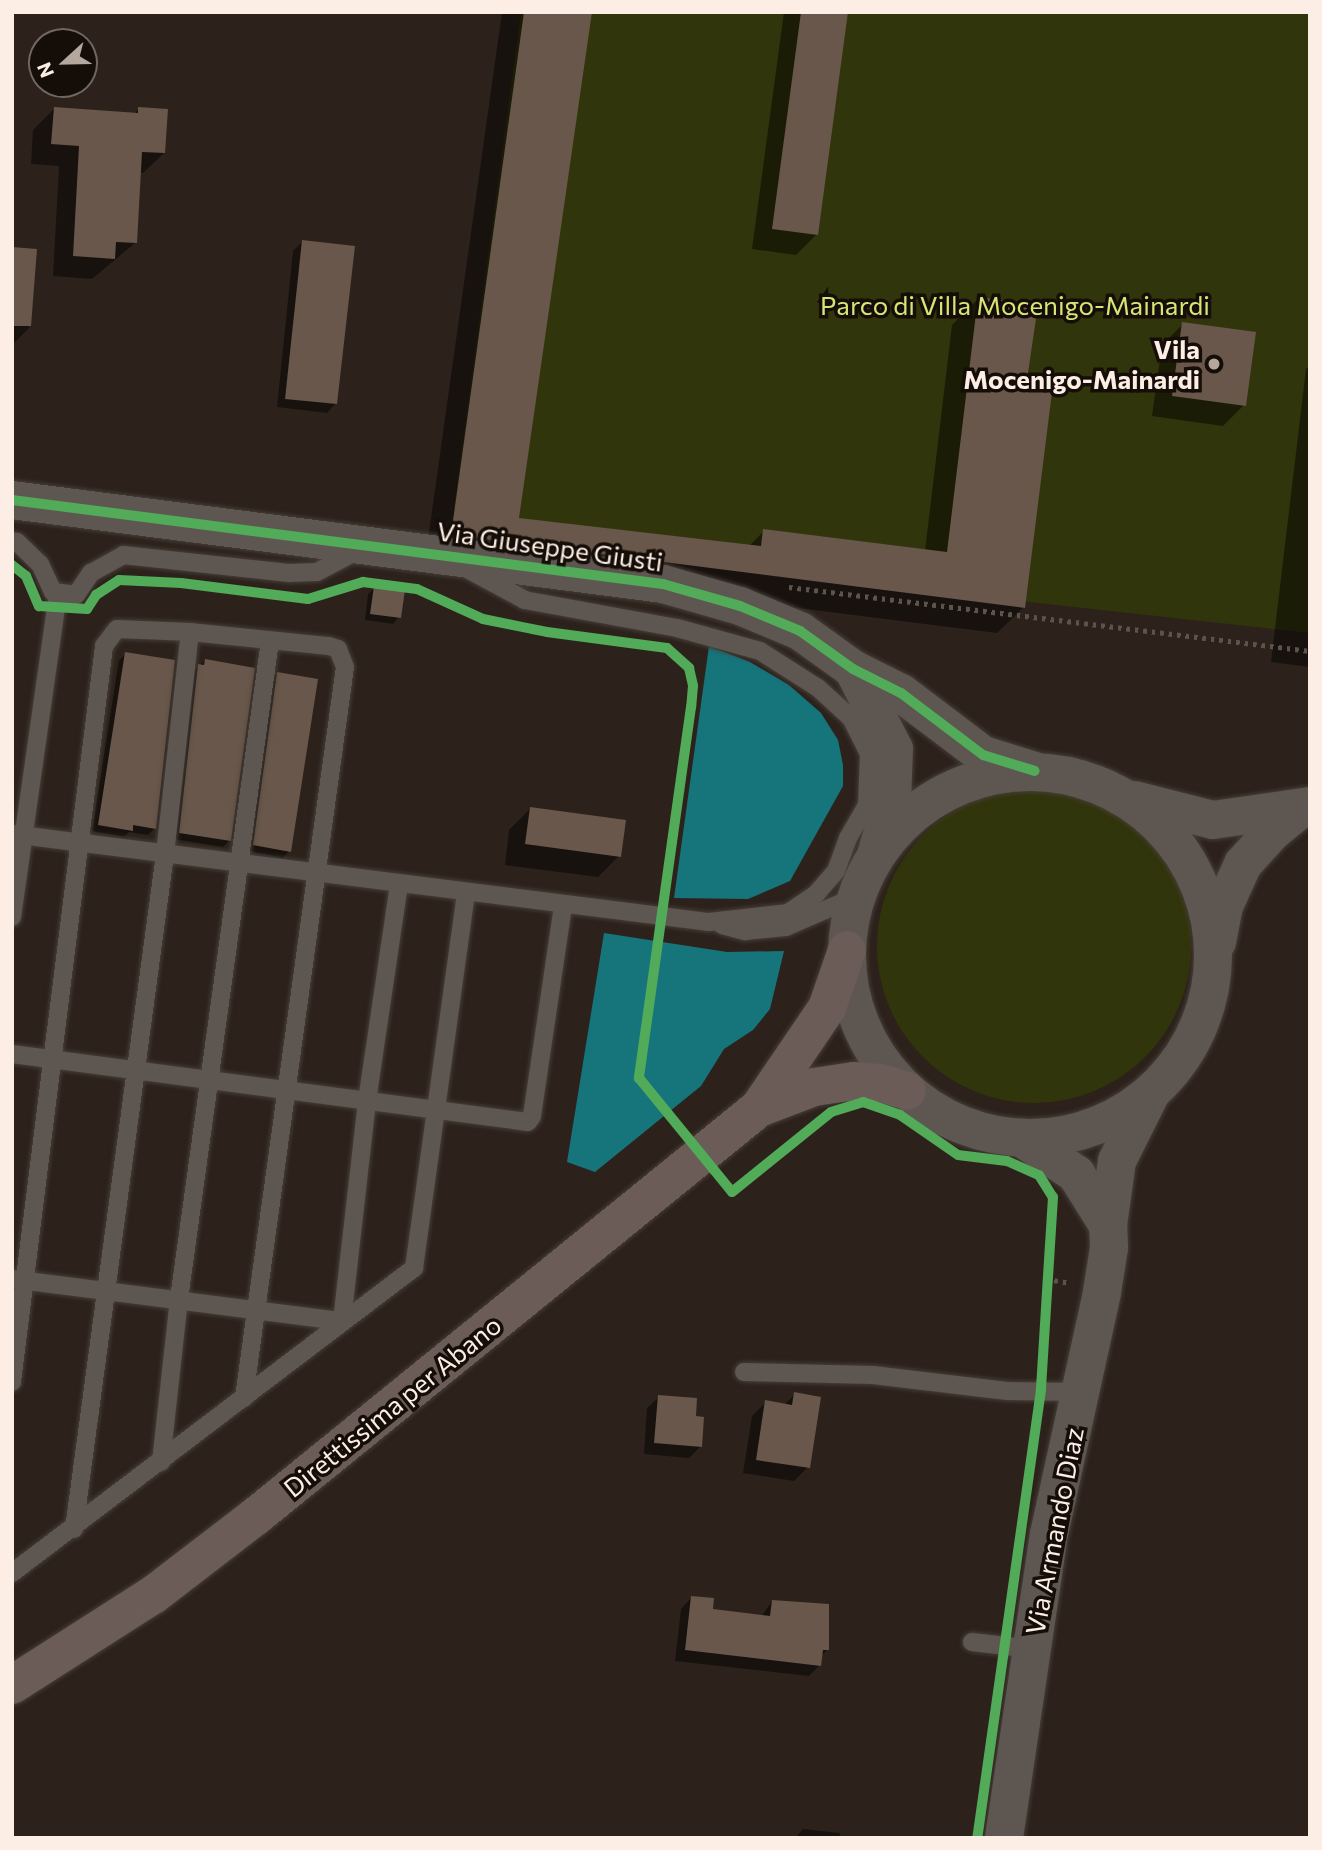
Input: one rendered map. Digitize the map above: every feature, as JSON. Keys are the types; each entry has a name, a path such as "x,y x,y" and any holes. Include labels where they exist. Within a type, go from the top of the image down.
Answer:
{"highway":[{"name":"Direttissima per Abano","path":"12,1685 153,1595 256,1516 759,1108 827,1008 847,950"},
{"name":"Direttissima per Abano","path":"759,1108 814,1087 854,1080 881,1083 907,1091"}],"street":[{"name":"Via Giuseppe Giusti","path":"12,500 663,584 740,606 800,631 853,668 901,692 983,755 1035,771"},
{"name":"Via Giuseppe Giusti","path":"853,668 894,749 892,800 876,855"},
{"path":"1035,771 1066,774 1096,783 1124,797 1213,820 1304,808 1272,832 1243,864 1224,905 1206,1007 1185,1055 1150,1095 1112,1120 1069,1135 1023,1139 961,1125 907,1091 873,1050 853,1002 847,950 855,897 876,855 918,809 973,780 1035,771"},
{"path":"1124,797 1172,838 1203,893 1214,954"},
{"name":"Via Armando Diaz","path":"1004,1838 1049,1534 1103,1289 1117,1161 1150,1095"},
{"path":"1023,1139 1076,1174 1108,1225"}],"lane":[{"path":"12,541 18,542 40,564 52,592 76,595 91,573 124,555 289,573 317,572 369,544"},
{"path":"438,553 525,600 677,628 760,651 818,688 851,718 869,754 867,805 848,838 836,871 816,894 788,913 709,922"},
{"path":"12,917 18,835 58,593"},
{"path":"12,1382 19,1279 81,843 104,646 108,637 117,629 190,632 338,649 345,667 244,1398"},
{"path":"74,1529 104,1289 165,854 190,632"},
{"path":"161,1462 179,1298 270,641"},
{"path":"18,835 709,922 745,931 786,928 855,897"},
{"path":"342,1321 367,1101 399,884"},
{"path":"12,1573 74,1529 414,1268 466,892"},
{"path":"12,1054 528,1122 563,905"},
{"path":"19,1279 342,1321"},
{"path":"744,1372 873,1375 1007,1391 1081,1392"},
{"path":"972,1642 1032,1649"}],"path":[{"path":"776,585 1310,651"},
{"path":"1046,1293 1048,1265"}],"green space":[{"name":"Parco di Villa Mocenigo-Mainardi","path":"521,12 1310,12 1310,633 450,538"},
{"path":"1019,789 1049,789 1080,795 1108,807 1134,824 1156,846 1173,872 1185,900 1191,946 1185,992 1173,1020 1156,1046 1134,1068 1108,1085 1080,1097 1049,1103 1019,1103 988,1097 960,1085 934,1068 912,1046 895,1020 883,992 877,961 877,931 883,900 895,872 912,846 934,824 960,807 988,795"}],"water":[{"path":"709,646 750,662 789,685 821,713 838,740 843,765 843,786 790,881 748,899 674,898"},
{"path":"604,933 727,952 784,951 770,1009 753,1030 724,1049 701,1086 595,1172 567,1162"}],"building":[{"path":"524,12 592,12 519,518 761,546 763,529 947,552 978,297 1038,305 1028,373 1054,376 1025,608 451,535"},
{"path":"801,12 848,12 818,235 772,229"},
{"path":"54,107 138,113 138,107 168,109 165,153 142,152 137,243 116,242 115,259 73,256 79,146 51,144"},
{"path":"302,240 355,246 337,404 285,399"},
{"path":"12,247 37,249 31,326 12,326"},
{"name":"Vila Mocenigo-Mainardi","path":"1182,322 1256,332 1246,406 1172,396"},
{"path":"374,586 405,590 401,618 370,614"},
{"path":"125,652 175,660 156,829 133,825 133,831 98,825"},
{"path":"205,659 255,668 231,841 179,833 198,664 204,665"},
{"path":"277,672 318,679 291,852 253,845"},
{"path":"530,807 626,820 621,857 525,844"},
{"path":"794,1392 821,1397 810,1468 756,1460 765,1400 792,1405"},
{"path":"658,1395 697,1398 696,1416 704,1417 702,1447 654,1443"},
{"path":"691,1596 714,1598 713,1609 770,1616 772,1600 829,1604 829,1650 823,1650 821,1666 685,1650"}],"cycle path":[{"path":"12,500 663,584 740,606 800,631 853,669 901,693 983,755 1035,771"},
{"path":"12,565 26,576 39,606 87,609 96,595 119,580 181,583 308,599 363,582 417,589 483,619 547,632 667,648 689,668 693,686 691,707 639,1078 732,1192 831,1112 863,1102 900,1115 958,1155 1007,1161 1039,1175 1053,1197 1041,1390 977,1838"}],"place":[{"name":"Vila Mocenigo-Mainardi","path":"1214,364"}]}
